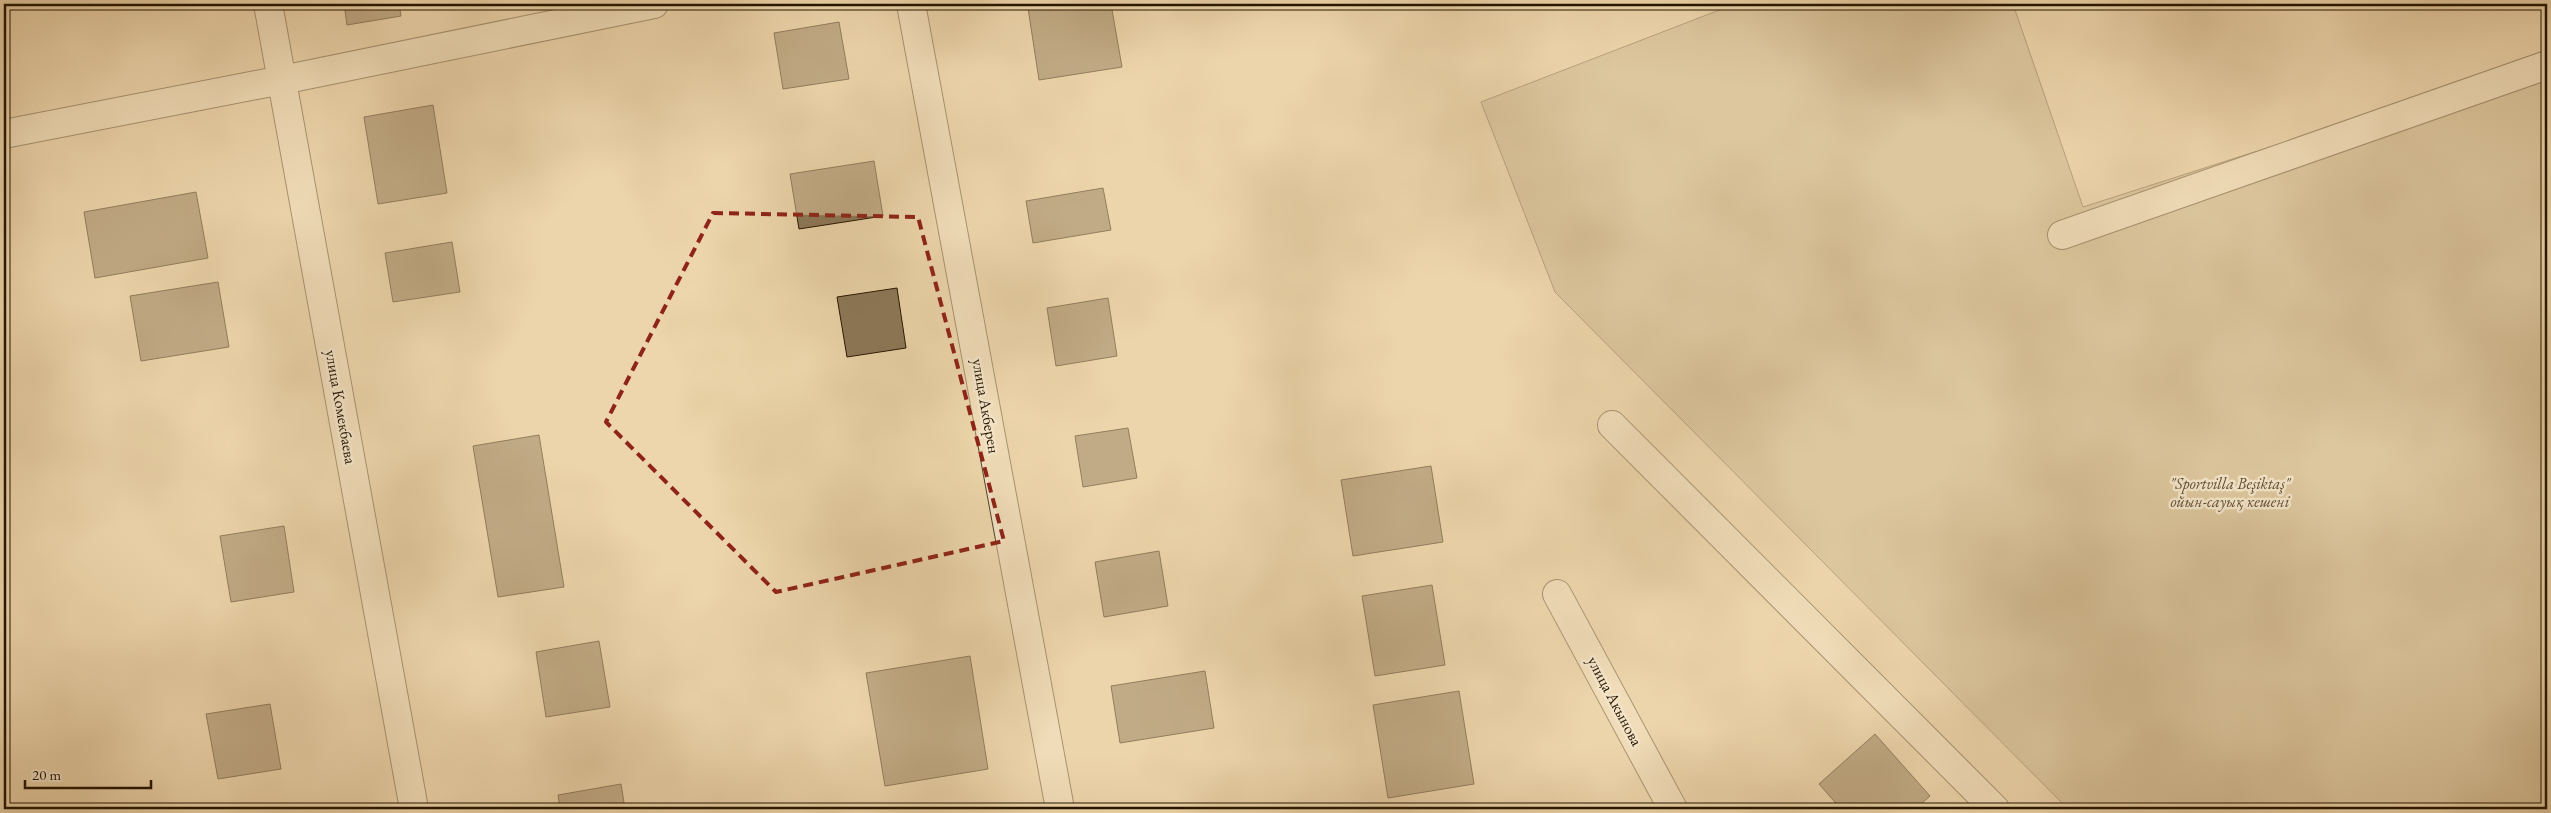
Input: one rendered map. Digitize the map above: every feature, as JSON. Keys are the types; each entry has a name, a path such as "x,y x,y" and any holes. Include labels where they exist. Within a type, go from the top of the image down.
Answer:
{"street":[{"name":"улица Комекбаева","path":"268,4 414,809"},
{"path":"4,134 282,80 654,4"},
{"name":"улица Акберен","path":"911,4 1060,809"},
{"path":"2062,235 2547,65"},
{"path":"1612,425 1995,809"},
{"name":"улица Акынова","path":"1557,594 1673,809"}],"highlighted area":[{"path":"713,213 918,217 1004,541 776,592 606,422"}],"green space":[{"name":"\"Sportvilla Beşiktaş\" ойын-сауық кешені","path":"1735,4 2013,4 2083,207 2547,58 2547,809 2068,809 1555,292 1481,102"}],"building":[{"path":"344,4 399,4 401,16 347,25"},
{"path":"1054,4 1111,4 1122,67 1039,80 1028,8"},
{"path":"839,22 849,79 783,89 774,33"},
{"path":"433,105 447,193 378,204 364,117"},
{"path":"874,161 883,216 799,229 790,174"},
{"path":"1103,188 1111,230 1033,243 1026,201"},
{"path":"196,192 208,258 95,278 84,212"},
{"path":"452,242 460,292 393,302 385,253"},
{"path":"218,282 229,347 141,361 130,296"},
{"path":"897,288 906,348 847,357 837,297"},
{"path":"1108,298 1117,356 1056,366 1047,308"},
{"path":"1128,428 1137,478 1083,487 1075,436"},
{"path":"539,435 564,587 498,597 473,446"},
{"path":"1431,466 1443,542 1353,556 1341,480"},
{"path":"284,526 294,592 231,602 220,536"},
{"path":"1159,551 1168,606 1104,617 1095,562"},
{"path":"1432,585 1445,665 1375,676 1362,596"},
{"path":"599,641 610,707 546,717 536,652"},
{"path":"970,656 988,769 885,786 866,673"},
{"path":"1205,671 1214,728 1120,743 1111,686"},
{"path":"1459,691 1474,784 1388,798 1373,705"},
{"path":"270,704 281,769 218,779 206,714"},
{"path":"1875,734 1930,796 1915,809 1841,809 1819,784"},
{"path":"621,784 625,809 560,809 558,795"}]}
